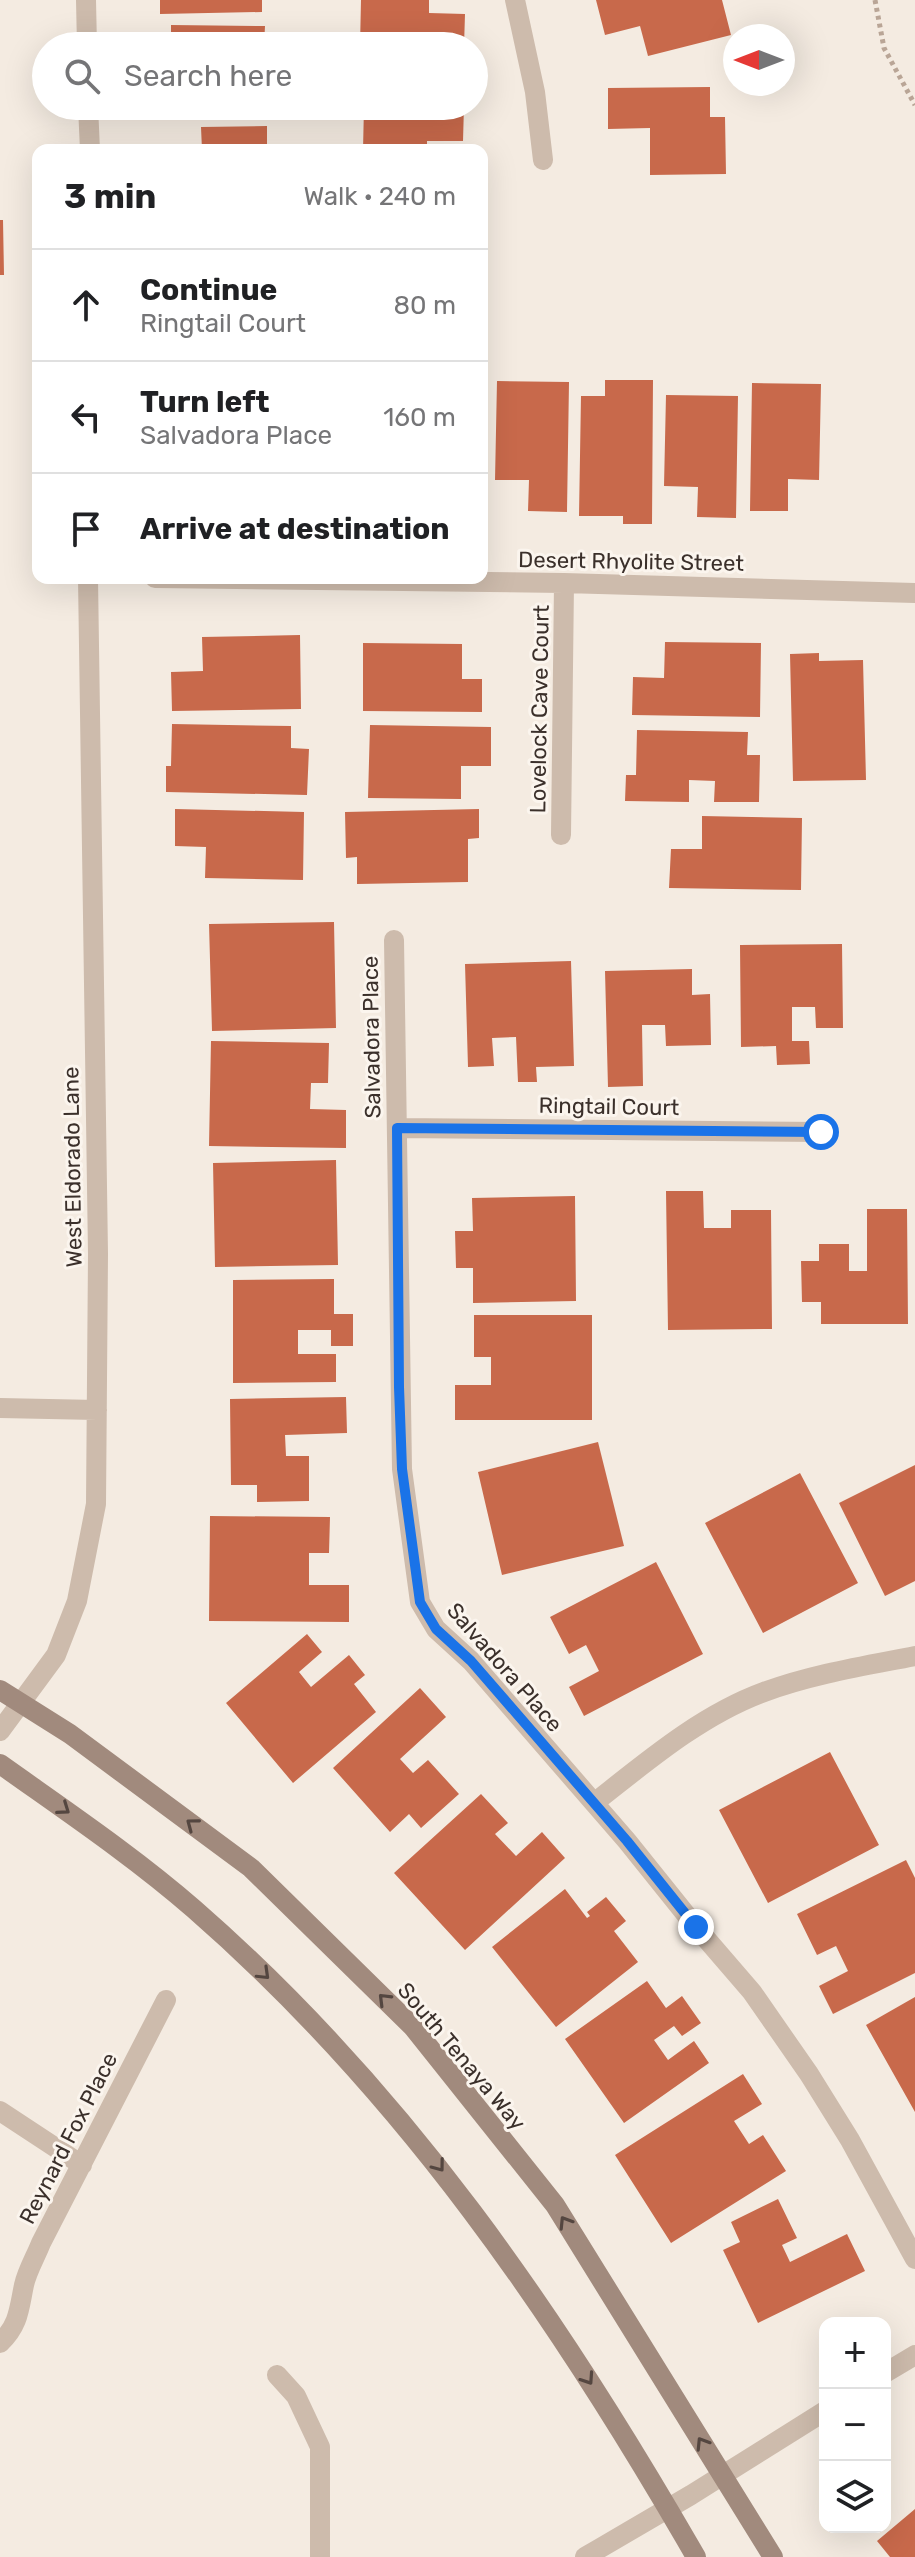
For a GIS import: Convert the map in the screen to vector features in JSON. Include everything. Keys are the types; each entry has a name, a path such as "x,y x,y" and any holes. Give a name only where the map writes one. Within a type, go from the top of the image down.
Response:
{"street":[{"path":"86,0 87,32"},
{"path":"515,0 535,92 543,160"},
{"path":"89,120 90,144"},
{"name":"Desert Rhyolite Street","path":"488,582 915,593"},
{"name":"Lovelock Cave Court","path":"561,835 564,583"},
{"name":"West Eldorado Lane","path":"0,1731 56,1655 77,1601 96,1504 98,1254 88,584"},
{"name":"Salvadora Place","path":"394,940 402,1469 420,1602 436,1629 471,1661 752,1992 826,2100 915,2259"},
{"name":"Ringtail Court","path":"397,1128 821,1132"},
{"path":"0,1408 97,1410"},
{"path":"594,1803 660,1751 716,1715 763,1692 815,1676 915,1656"},
{"name":"South Tenaya Way","path":"0,1690 70,1734 251,1868 413,2027 555,2205 773,2557"},
{"path":"0,1764 113,1844 192,1907 297,2005 357,2070 426,2149 497,2243 623,2431 696,2557"},
{"name":"Reynard Fox Place","path":"0,2343 12,2332 20,2312 24,2282 166,2000"},
{"path":"0,2111 82,2165"},
{"path":"891,2369 915,2355"},
{"path":"277,2375 296,2396 320,2447 320,2557"},
{"path":"585,2557 819,2415"}],"path":[{"path":"875,0 884,48 915,105"}],"building":[{"path":"160,0 262,0 262,12 160,14"},
{"path":"361,0 429,0 429,13 465,14 464,32 360,32"},
{"path":"596,0 722,0 728,24 723,24 723,37 648,56 640,26 605,35"},
{"path":"171,25 265,26 265,32 171,32"},
{"path":"710,87 710,117 725,117 726,174 650,175 650,128 608,129 608,88"},
{"path":"364,120 464,120 463,141 363,144"},
{"path":"267,126 267,144 202,144 201,127"},
{"path":"0,220 3,220 4,275 0,275"},
{"path":"605,380 653,380 652,524 623,524 623,516 579,516 581,396 605,396"},
{"path":"497,381 569,382 567,512 528,511 529,480 495,480"},
{"path":"752,383 821,384 819,480 788,479 788,511 750,511"},
{"path":"666,395 738,396 736,518 697,517 698,487 664,486"},
{"path":"300,635 301,709 172,711 171,672 203,671 202,637"},
{"path":"665,642 761,643 760,717 632,715 633,677 664,678"},
{"path":"363,643 462,644 462,679 482,679 482,712 363,711"},
{"path":"819,653 819,661 863,660 866,780 793,781 790,654"},
{"path":"172,724 291,726 291,748 309,749 307,795 166,792 166,766 171,766"},
{"path":"370,725 491,727 491,766 461,766 461,799 368,798"},
{"path":"637,730 748,732 747,755 760,755 759,802 714,802 715,781 689,780 689,802 625,801 626,775 636,775"},
{"path":"175,809 304,812 303,880 205,878 206,847 175,846"},
{"path":"479,809 479,838 468,839 468,882 357,884 357,857 346,858 345,812"},
{"path":"702,816 802,818 801,890 669,888 671,849 702,849"},
{"path":"334,922 336,1028 212,1031 209,924"},
{"path":"842,944 843,1028 816,1028 815,1007 792,1007 792,1041 809,1041 810,1064 777,1065 776,1046 741,1047 740,945"},
{"path":"571,961 574,1066 536,1067 537,1082 518,1082 516,1037 492,1038 494,1066 468,1067 465,964"},
{"path":"692,969 692,995 710,994 711,1045 666,1046 665,1025 642,1025 643,1086 608,1087 605,971"},
{"path":"211,1041 329,1043 328,1083 311,1083 310,1109 346,1110 346,1148 209,1146"},
{"path":"336,1160 338,1265 215,1267 213,1163"},
{"path":"666,1191 703,1191 704,1228 731,1228 731,1210 771,1210 772,1329 668,1330"},
{"path":"575,1196 576,1301 473,1303 473,1268 456,1268 455,1231 473,1231 472,1198"},
{"path":"867,1209 907,1209 908,1324 821,1324 821,1302 802,1302 801,1261 819,1261 819,1244 849,1244 849,1271 867,1271"},
{"path":"334,1279 334,1314 353,1314 353,1346 331,1346 331,1330 298,1330 298,1354 336,1354 336,1382 233,1383 233,1280"},
{"path":"474,1315 592,1315 592,1420 455,1420 455,1385 491,1385 491,1357 474,1357"},
{"path":"346,1397 347,1433 285,1435 286,1456 309,1456 309,1501 257,1502 257,1485 231,1485 230,1399"},
{"path":"598,1442 624,1546 502,1575 478,1472"},
{"path":"915,1465 915,1581 885,1596 839,1503"},
{"path":"800,1473 858,1583 763,1633 705,1523"},
{"path":"210,1516 330,1517 329,1553 309,1553 309,1585 349,1585 349,1622 209,1621"},
{"path":"656,1562 703,1654 584,1716 569,1687 599,1671 586,1645 569,1654 550,1617"},
{"path":"307,1634 322,1652 299,1672 311,1687 349,1655 365,1675 354,1684 376,1712 293,1783 226,1703"},
{"path":"420,1688 446,1717 400,1759 413,1773 428,1760 459,1794 421,1828 409,1814 390,1832 333,1768"},
{"path":"830,1752 879,1845 768,1903 719,1810"},
{"path":"481,1794 508,1823 495,1834 516,1856 542,1832 565,1858 465,1950 394,1873"},
{"path":"906,1860 915,1878 915,1973 833,2014 819,1986 848,1971 836,1946 817,1955 797,1914"},
{"path":"565,1889 587,1918 590,1916 587,1912 606,1897 626,1921 614,1931 638,1962 556,2027 492,1947"},
{"path":"647,1981 666,2008 682,1996 701,2023 682,2036 674,2026 654,2040 668,2060 694,2041 709,2063 624,2123 565,2039"},
{"path":"915,1997 915,2112 866,2025"},
{"path":"743,2074 762,2104 734,2121 749,2144 763,2135 786,2171 671,2243 615,2155"},
{"path":"778,2199 797,2238 782,2245 790,2262 847,2234 865,2271 758,2323 723,2250 740,2242 731,2222"},
{"path":"915,2509 915,2557 890,2557 877,2541 891,2533 891,2529"}],"route":[{"path":"696,1927 627,1841 471,1661 436,1629 420,1602 402,1469 397,1128 821,1132"}]}
